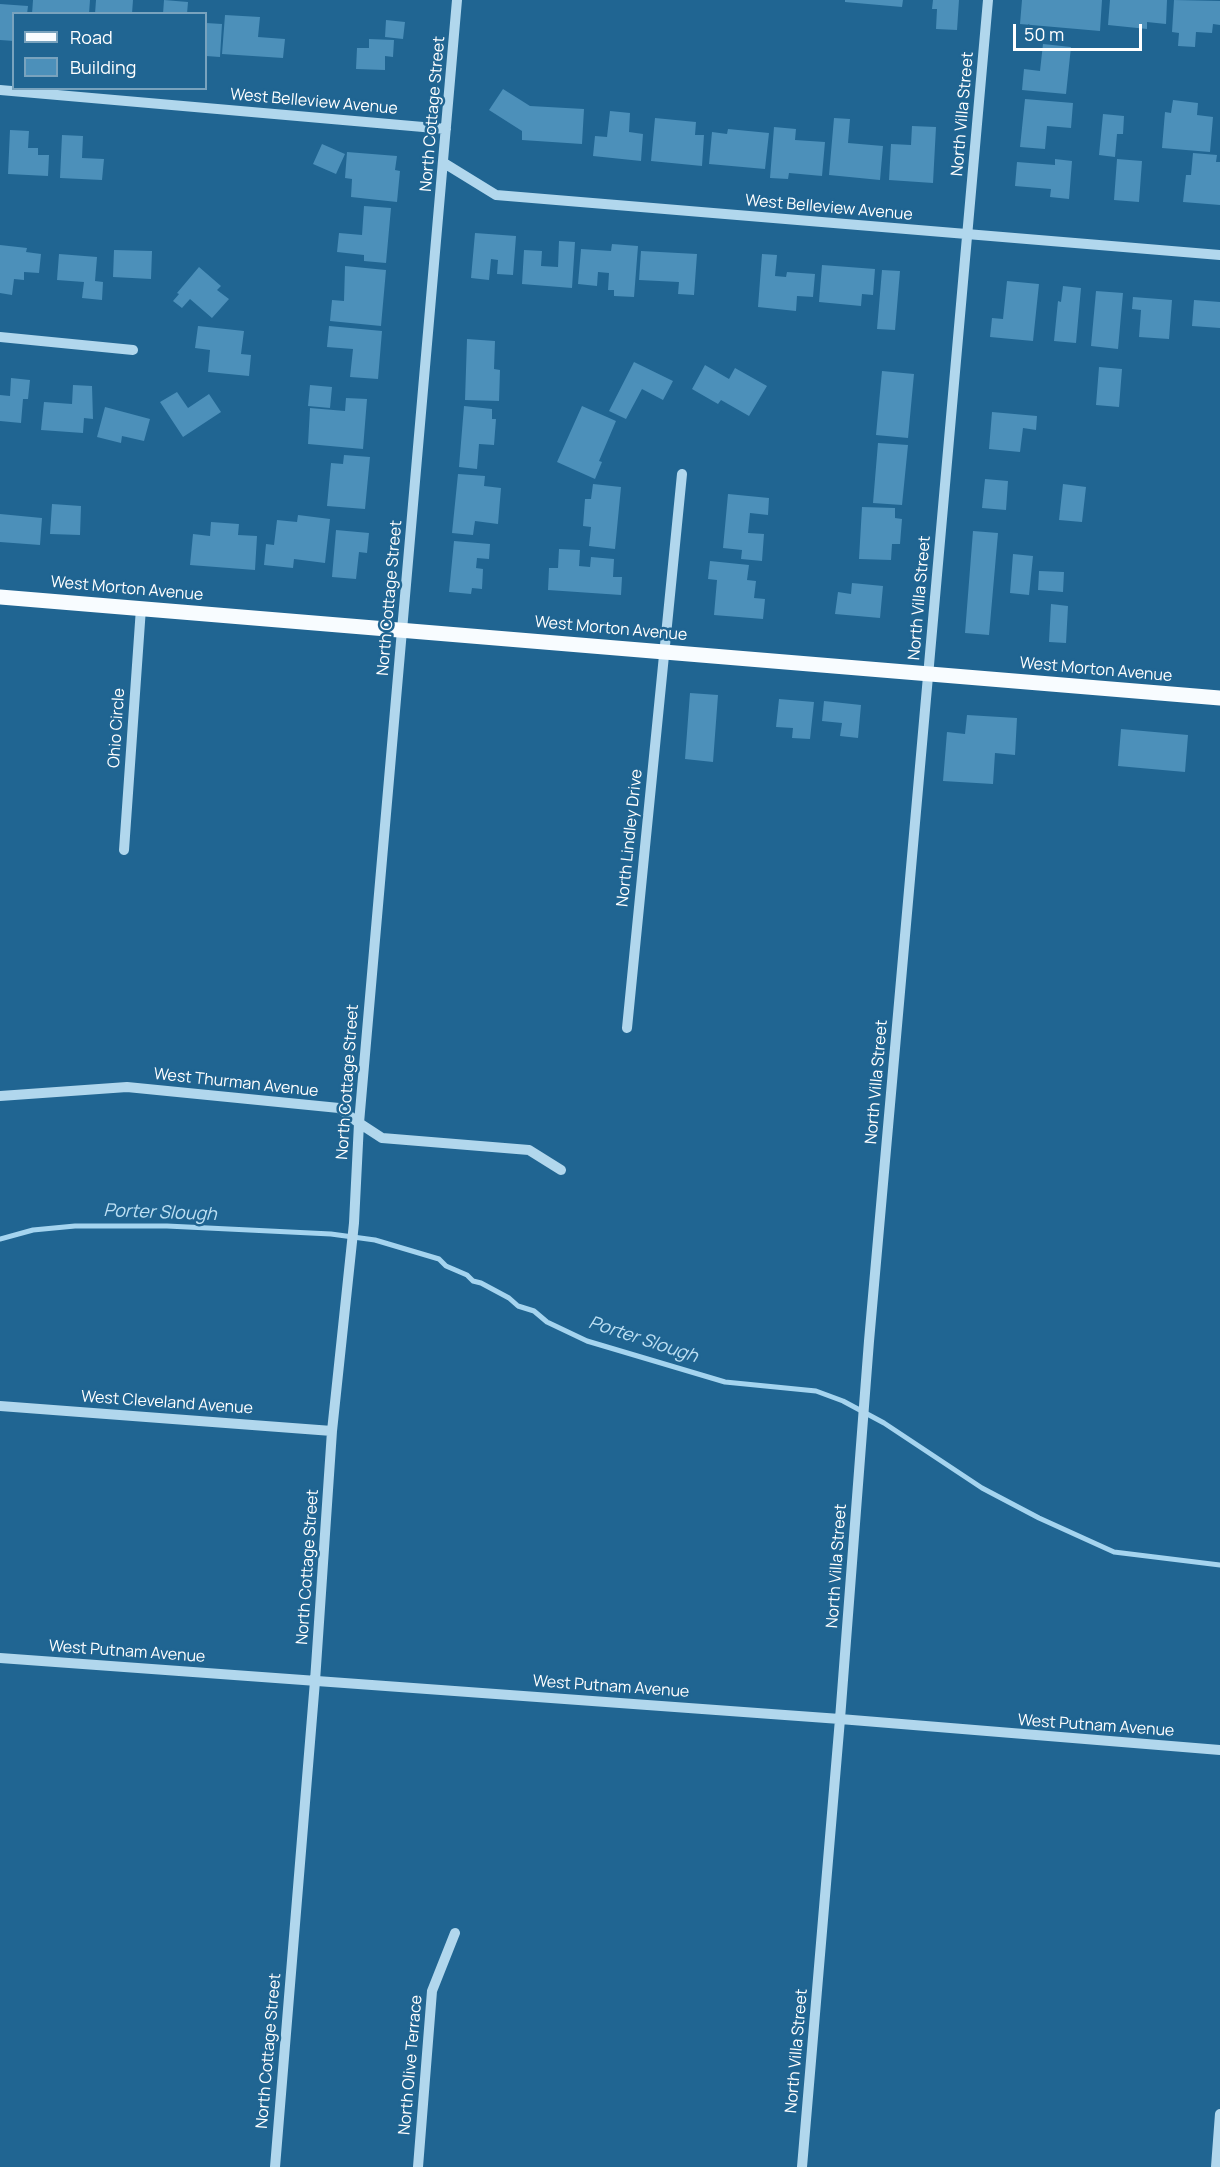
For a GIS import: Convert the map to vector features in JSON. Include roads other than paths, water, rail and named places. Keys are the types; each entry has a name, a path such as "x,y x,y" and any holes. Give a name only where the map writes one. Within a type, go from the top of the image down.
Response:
{"main road":[{"name":"West Morton Avenue","path":"0,597 1220,698"}],"street":[{"name":"North Cottage Street","path":"275,2167 333,1431 354,1223 359,1124 457,0"},
{"name":"North Villa Street","path":"802,2167 865,1390 988,0"},
{"name":"West Belleview Avenue","path":"0,90 446,129"},
{"name":"West Belleview Avenue","path":"444,163 496,195 1220,255"},
{"path":"0,337 133,350"},
{"name":"North Lindley Drive","path":"627,1028 682,474"},
{"name":"Ohio Circle","path":"124,850 141,608"},
{"name":"West Thurman Avenue","path":"0,1096 127,1087 339,1108 382,1138 529,1150 561,1170"},
{"name":"West Cleveland Avenue","path":"0,1406 333,1431"},
{"name":"West Putnam Avenue","path":"0,1658 840,1719 1220,1750"},
{"name":"North Olive Terrace","path":"418,2167 432,1991 455,1933"},
{"path":"1216,2167 1220,2114"}],"waterway":[{"name":"Porter Slough","path":"0,1239 33,1230 75,1226 167,1226 331,1234 375,1240 439,1259 446,1266 509,1298 518,1306 534,1311 547,1322 587,1341 725,1382 816,1391 843,1401 884,1423 982,1488 1039,1518 1114,1552 1220,1565"}]}
